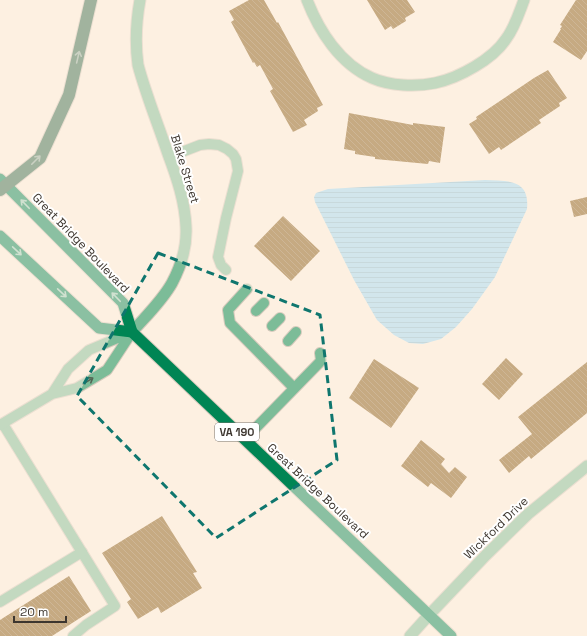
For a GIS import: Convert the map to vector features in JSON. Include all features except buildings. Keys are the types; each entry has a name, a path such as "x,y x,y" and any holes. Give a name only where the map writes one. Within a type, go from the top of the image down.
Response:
{"highway":[{"path":"2,185 40,158 69,95 91,0"}],"main road":[{"name":"Great Bridge Boulevard","path":"2,185 122,304 132,332 451,636"},
{"path":"0,236 99,328 132,332"}],"street":[{"name":"Blake Street","path":"132,332 161,300 168,289 179,268 183,255 186,229 185,213 178,180 138,65 136,52 136,24 140,0"},
{"path":"307,0 328,41 348,63 372,78 389,83 407,84 437,83 466,71 494,53 506,39 515,23 524,0"},
{"name":"Wickford Drive","path":"410,636 486,555 528,514 587,466"}],"lane":[{"path":"169,157 200,145 209,144 219,145 227,149 236,159 238,172 218,257 221,265 226,270"},
{"path":"247,289 228,310 230,323 240,328 271,358 294,388"},
{"path":"256,311 264,303"},
{"path":"272,326 280,318"},
{"path":"52,394 68,369 89,350 132,332"},
{"path":"73,636 86,625 115,606 2,425 52,394 77,388 107,370 132,332"},
{"path":"288,341 296,332"},
{"path":"245,439 319,363 321,360 320,353"},
{"path":"0,602 82,552"}],"highlighted area":[{"path":"158,253 320,315 337,460 216,538 77,396"}],"water":[{"path":"485,180 509,182 521,187 525,192 527,199 527,209 495,277 472,309 456,327 441,339 423,344 409,343 394,335 377,320 354,280 315,202 314,197 316,193 328,189"}]}
